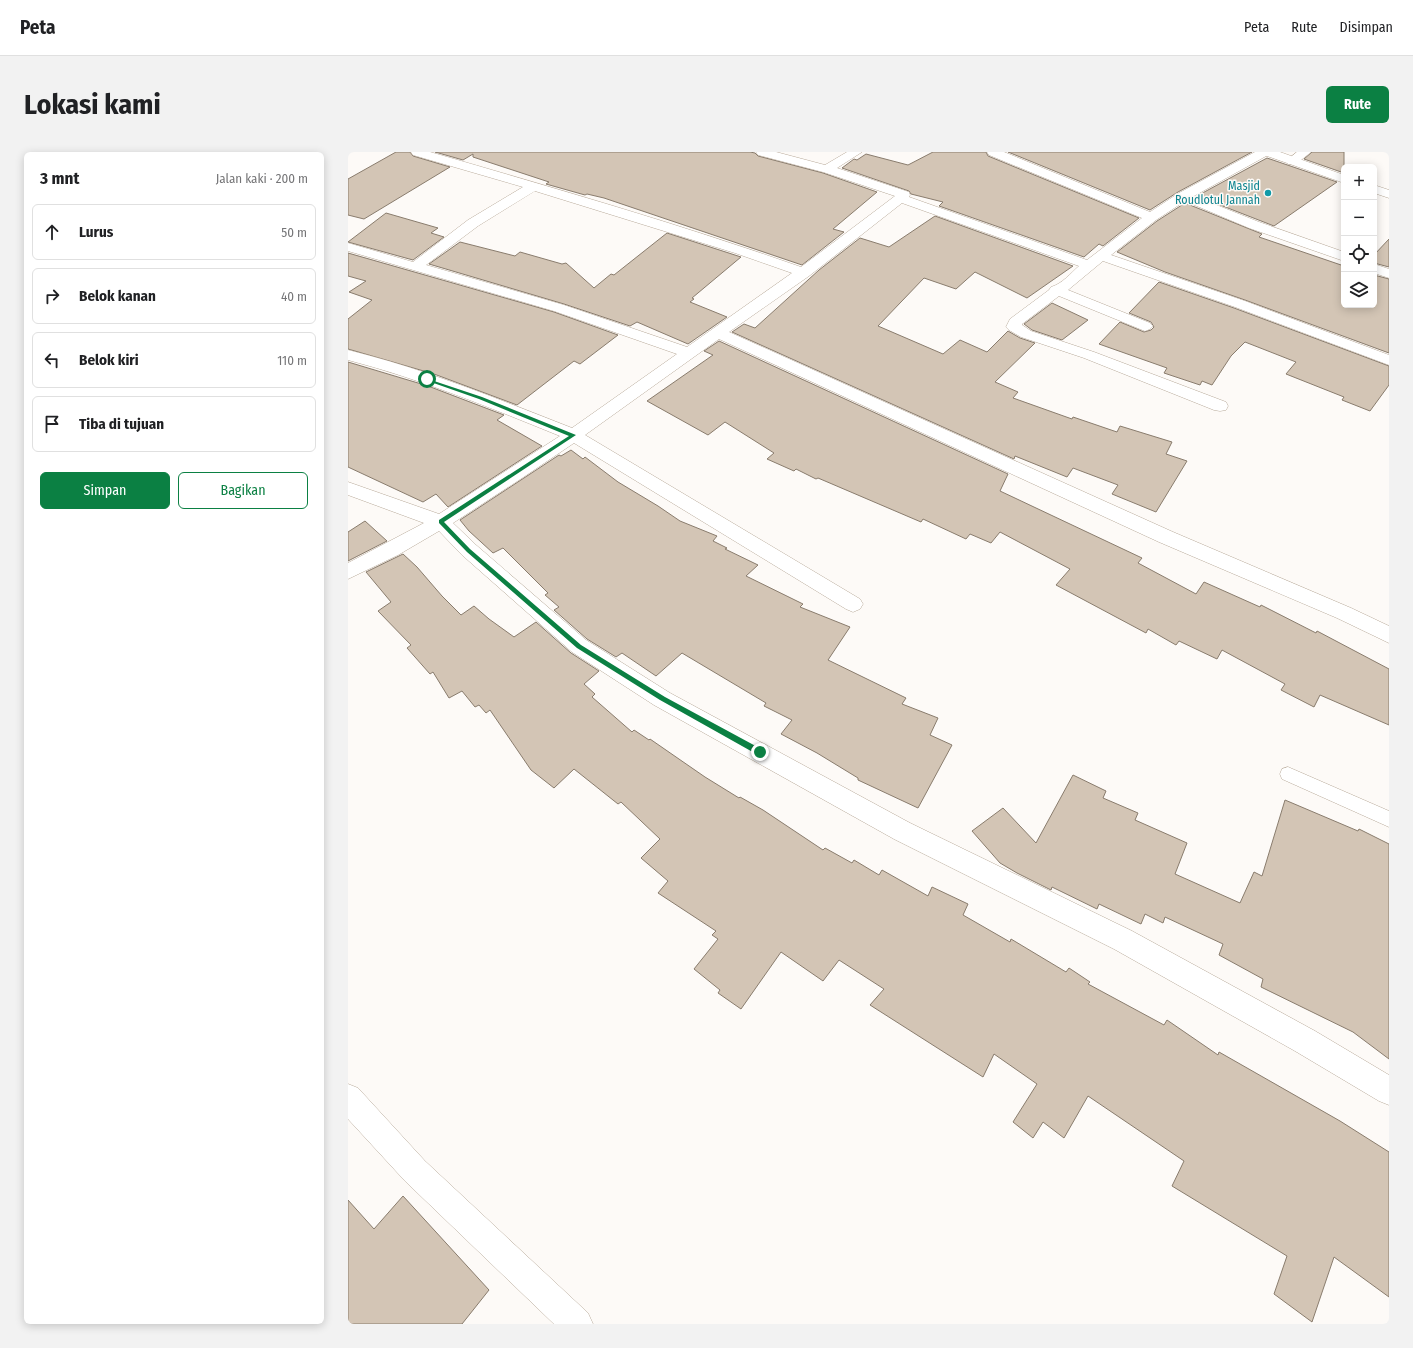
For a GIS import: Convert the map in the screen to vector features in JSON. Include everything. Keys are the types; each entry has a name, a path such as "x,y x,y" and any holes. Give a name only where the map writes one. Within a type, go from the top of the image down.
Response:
{"street":[{"path":"417,152 534,186 740,250 804,273"},
{"path":"348,572 385,554 440,522 573,435 804,273 904,195 827,169 762,152"},
{"path":"827,169 856,152"},
{"path":"994,152 1152,217"},
{"path":"1220,406 1096,358 1026,334 1014,327 1015,322 1056,290 1071,281 1095,260 1152,217 1184,196 1264,152"},
{"path":"1268,152 1341,178"},
{"path":"1292,160 1305,152"},
{"path":"415,266 473,223 534,186"},
{"path":"1377,190 1389,194"},
{"path":"1184,196 1254,225 1341,256"},
{"path":"900,198 1233,302 1389,360"},
{"path":"348,247 415,266 440,275 559,308 689,353"},
{"path":"1377,269 1389,274"},
{"path":"1056,290 1145,326"},
{"path":"720,333 1159,534 1344,613 1389,635"},
{"path":"348,355 375,362 481,398 573,435 853,604"},
{"path":"348,488 440,522 468,550 579,646 662,699 902,831 1123,940 1389,1091"},
{"path":"348,1098 415,1171 577,1324"}],"lane":[{"path":"1288,774 1389,819"}],"building":[{"path":"396,152 410,152 413,156 450,167 364,219 348,215 348,179"},
{"path":"435,152 750,152 755,153 758,156 823,173 877,192 833,229 844,232 802,265 604,198 587,194 585,195 546,184 549,182 473,157 473,154 463,160"},
{"path":"933,152 986,152 988,156 1139,218 1103,246 1099,244 1084,257 939,206 943,202 911,194 909,191 842,168 854,159 857,160 866,154 908,165"},
{"path":"1008,152 1252,152 1178,192 1150,210"},
{"path":"1312,152 1344,152 1344,164 1341,164 1341,172 1304,159"},
{"name":"Masjid Roudlotul Jannah","path":"1267,158 1337,182 1274,226 1197,196"},
{"path":"1185,203 1262,234 1259,237 1341,265 1341,308 1377,308 1377,276 1389,279 1389,353 1165,272 1117,252 1157,221"},
{"path":"386,213 438,228 431,233 444,237 413,260 348,242"},
{"path":"935,216 1073,266 1027,298 975,272 956,289 924,278 878,326 943,354 960,340 987,352 1008,331 1020,338 1035,343 995,382 1018,392 1013,398 1072,419 1073,417 1117,432 1120,426 1172,442 1166,454 1187,461 1156,512 1112,494 1118,485 1073,468 1067,477 1015,456 1014,459 732,332 744,324 755,328 819,270 860,238 889,247"},
{"path":"667,233 741,257 692,298 694,299 690,302 727,317 688,344 637,322 630,326 564,304 429,264 460,242 515,256 520,252 562,264 566,263 594,288 611,274 614,275"},
{"path":"1389,239 1389,267 1377,264 1377,252"},
{"path":"348,253 554,312 618,335 580,364 574,361 517,405 434,374 348,349 348,319 372,300 349,292 366,281 348,276"},
{"path":"1159,282 1234,308 1389,366 1389,385 1370,411 1342,400 1344,397 1286,374 1296,362 1245,342 1231,356 1212,385 1202,381 1200,385 1164,373 1167,368 1099,344 1120,322 1144,332 1151,330 1154,327 1151,322 1129,313"},
{"path":"1052,303 1088,320 1062,340 1032,330 1024,324"},
{"path":"719,341 1008,474 1000,491 1142,558 1138,563 1196,594 1204,582 1260,607 1261,605 1316,633 1317,631 1389,669 1389,725 1320,695 1314,707 1281,690 1285,684 1222,650 1217,659 1179,641 1176,645 1148,629 1146,633 1056,585 1070,569 1000,532 991,543 970,534 966,539 923,519 921,522 818,478 816,479 796,469 794,471 767,459 774,453 725,422 708,435 647,401 713,355 704,351"},
{"path":"348,362 428,386 504,415 497,420 542,446 448,507 436,494 423,502 348,467"},
{"path":"571,450 583,459 585,457 618,482 680,521 717,536 713,541 727,548 725,549 758,565 746,576 803,604 800,607 850,627 828,660 906,698 902,704 938,718 930,735 952,745 918,808 858,780 858,778 817,753 781,734 792,720 764,706 766,703 682,653 656,676 622,653 616,657 587,639 554,610 559,607 545,595 548,593 503,548 493,553 469,531 460,520 559,455 561,456"},
{"path":"365,521 387,541 348,561 348,532"},
{"path":"403,554 461,615 474,606 514,637 536,622 571,653 599,671 584,684 595,694 592,697 632,732 634,730 649,740 650,739 705,777 739,798 740,797 763,810 823,850 825,848 852,863 854,860 879,875 882,870 928,896 932,887 968,904 963,915 1010,942 1011,939 1066,972 1069,968 1090,982 1088,984 1164,1025 1167,1020 1218,1055 1219,1052 1340,1121 1389,1152 1389,1297 1334,1257 1312,1322 1274,1294 1287,1256 1172,1186 1184,1161 1088,1096 1064,1138 1043,1122 1033,1138 1013,1122 1037,1084 994,1054 983,1077 870,1005 884,989 839,960 823,981 781,952 741,1009 718,993 720,990 694,969 718,939 712,935 716,931 658,893 668,881 641,858 660,839 621,802 618,804 574,769 554,788 531,770 490,710 486,713 479,705 475,707 462,691 449,698 433,672 430,674 407,648 411,645 378,611 391,602 366,572"},
{"path":"1073,775 1106,791 1103,798 1138,813 1135,820 1187,843 1175,874 1240,903 1254,872 1262,876 1285,800 1358,831 1359,829 1389,844 1389,1059 1353,1032 1261,987 1263,979 1219,955 1223,944 1165,917 1163,923 1145,914 1141,924 1099,904 1097,909 1052,887 1051,890 1000,863 972,831 1003,808 1036,843"},
{"path":"403,1196 489,1290 462,1324 348,1324 348,1200 374,1229"}],"place":[{"name":"Masjid Roudlotul Jannah","path":"1268,193"}],"route":[{"path":"427,379 481,398 573,435 440,522 468,550 579,646 662,699 760,752"}]}
